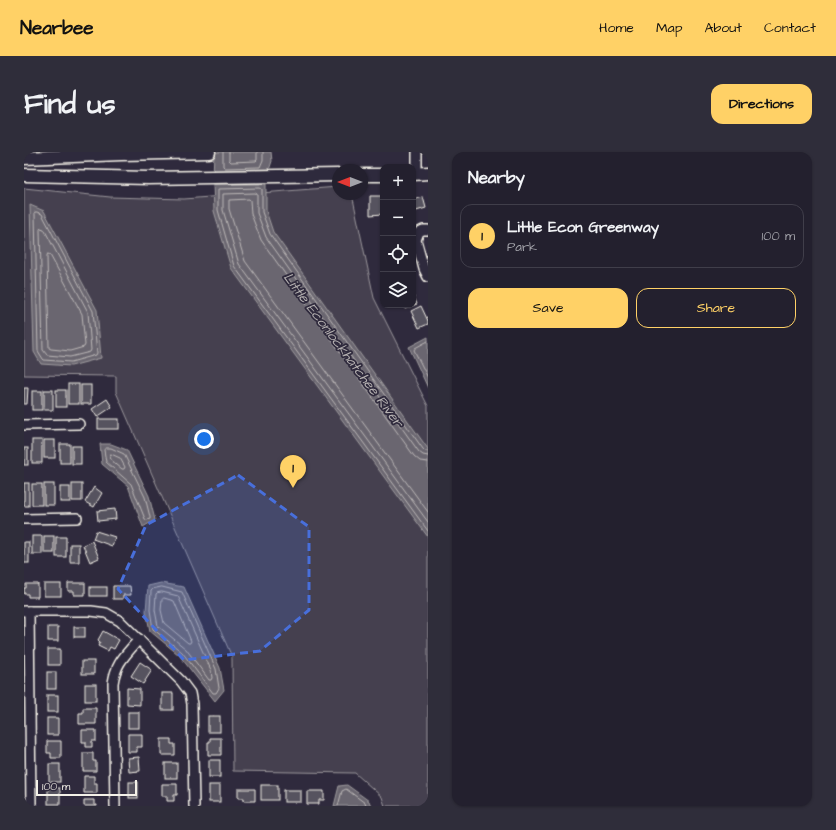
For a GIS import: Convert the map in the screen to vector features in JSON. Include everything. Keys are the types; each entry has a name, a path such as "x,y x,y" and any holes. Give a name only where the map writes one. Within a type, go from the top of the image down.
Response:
{"main road":[{"path":"24,158 209,152"},
{"path":"24,175 121,177 332,175"},
{"path":"368,175 380,175"}],"street":[{"path":"418,152 420,174"},
{"path":"427,271 416,240 419,232 428,230"},
{"path":"24,425 79,424"},
{"path":"24,519 77,518"},
{"path":"31,806 28,779 27,611 91,611 106,613 120,621 181,680 190,693 192,704 194,806"},
{"path":"115,806 113,683 120,661 139,640"}],"highlighted area":[{"path":"238,475 309,527 309,610 260,651 184,660 118,589 146,525"}],"shaded area":[{"path":"332,187 332,200 353,200 374,298 428,406 428,806 385,806 382,797 355,773 233,771 232,657 116,392 116,376 24,375 24,188 110,197 184,199"}],"water":[{"path":"214,152 271,152 272,161 267,176 213,177"},
{"name":"Little Econlockhatchee River","path":"213,184 266,184 266,211 273,232 428,449 428,537 231,268 214,211"},
{"path":"30,205 44,211 97,310 101,358 71,366 41,364 34,352"},
{"path":"428,337 428,388 409,347"},
{"path":"100,444 111,444 127,450 149,496 155,520 143,527 128,486 102,464"},
{"path":"161,583 184,587 220,668 224,690 215,701 179,655 150,631 146,611 148,586"},
{"path":"347,785 369,801 371,806 334,806 339,786"}],"building":[{"path":"370,196 380,196 380,214 370,215"},
{"path":"423,197 426,208 416,211 416,199"},
{"path":"421,306 428,324 419,328 411,311"},
{"path":"68,384 79,384 79,404 68,404"},
{"path":"81,385 91,385 91,404 81,404"},
{"path":"24,388 28,388 27,404 24,404"},
{"path":"44,390 53,390 53,410 44,410"},
{"path":"56,390 66,390 66,407 56,407"},
{"path":"32,391 42,391 42,410 32,410"},
{"path":"107,399 112,407 97,417 92,409"},
{"path":"98,419 119,419 119,429 98,429"},
{"path":"32,440 42,440 42,463 32,463"},
{"path":"44,440 55,440 55,458 44,458"},
{"path":"60,444 70,444 70,463 60,463"},
{"path":"72,446 81,446 81,464 72,464"},
{"path":"24,448 28,448 28,465 24,465"},
{"path":"24,483 29,483 29,506 24,506"},
{"path":"32,484 42,484 42,505 32,505"},
{"path":"44,484 54,484 54,505 44,505"},
{"path":"72,484 82,484 82,501 72,501"},
{"path":"60,487 70,487 70,502 60,502"},
{"path":"94,487 102,493 94,507 85,502"},
{"path":"115,509 116,519 98,521 97,511"},
{"path":"96,531 115,537 112,546 93,539"},
{"path":"32,536 42,536 42,554 32,554"},
{"path":"44,536 54,536 54,553 44,553"},
{"path":"56,537 66,537 66,557 56,557"},
{"path":"92,541 99,558 90,562 83,545"},
{"path":"24,542 29,542 29,563 24,563"},
{"path":"70,544 79,544 79,562 70,562"},
{"path":"68,583 85,583 85,595 74,595 74,591 68,591"},
{"path":"26,584 38,584 38,597 28,597 28,594 24,594"},
{"path":"44,584 61,584 61,596 44,596"},
{"path":"113,586 130,586 131,595 123,595 123,599 113,599"},
{"path":"90,587 107,587 107,596 90,596"},
{"path":"48,627 58,627 58,641 48,641"},
{"path":"74,627 85,627 85,637 74,637"},
{"path":"103,631 119,640 114,649 110,647 108,651 98,646 100,642 98,640"},
{"path":"48,649 60,649 60,665 48,665"},
{"path":"82,661 94,661 94,674 82,674"},
{"path":"140,662 152,670 143,684 131,676"},
{"path":"47,672 56,672 56,689 47,689"},
{"path":"85,684 96,684 96,701 85,701"},
{"path":"127,688 140,689 140,705 127,704"},
{"path":"162,693 173,693 173,710 162,710"},
{"path":"47,695 58,695 58,712 47,712"},
{"path":"83,708 96,708 96,724 79,724 79,713 83,713"},
{"path":"128,712 139,712 139,728 128,728"},
{"path":"208,716 220,716 220,732 208,732"},
{"path":"47,718 58,718 58,735 47,735"},
{"path":"82,730 96,730 96,741 92,741 92,747 86,747 86,742 82,742"},
{"path":"128,734 142,734 142,747 137,747 137,752 128,752"},
{"path":"210,738 221,738 221,755 208,755 208,742 210,742"},
{"path":"161,739 171,739 171,744 175,744 175,755 161,755"},
{"path":"47,741 61,741 61,758 51,758 51,753 47,753"},
{"path":"83,753 93,753 93,761 96,761 96,771 83,771"},
{"path":"139,757 140,771 129,772 128,758"},
{"path":"209,760 220,760 220,777 209,777"},
{"path":"165,763 177,763 177,778 165,778"},
{"path":"49,764 60,764 60,782 49,782"},
{"path":"84,776 94,776 94,783 97,783 97,793 84,793"},
{"path":"129,782 138,782 138,798 129,798"},
{"path":"162,784 177,784 177,795 174,795 174,801 167,801 167,796 162,796"},
{"path":"209,785 220,785 220,802 209,802"},
{"path":"261,785 278,785 278,800 261,800"},
{"path":"48,788 60,788 60,804 48,804"},
{"path":"238,789 255,789 255,801 244,801 244,798 238,798"},
{"path":"284,790 301,790 301,802 284,802"},
{"path":"307,791 324,791 324,800 319,800 319,804 307,804"},
{"path":"84,800 94,800 94,805 97,806 84,806"}],"place":[{"name":"Little Econ Greenway","path":"293,488"}]}
